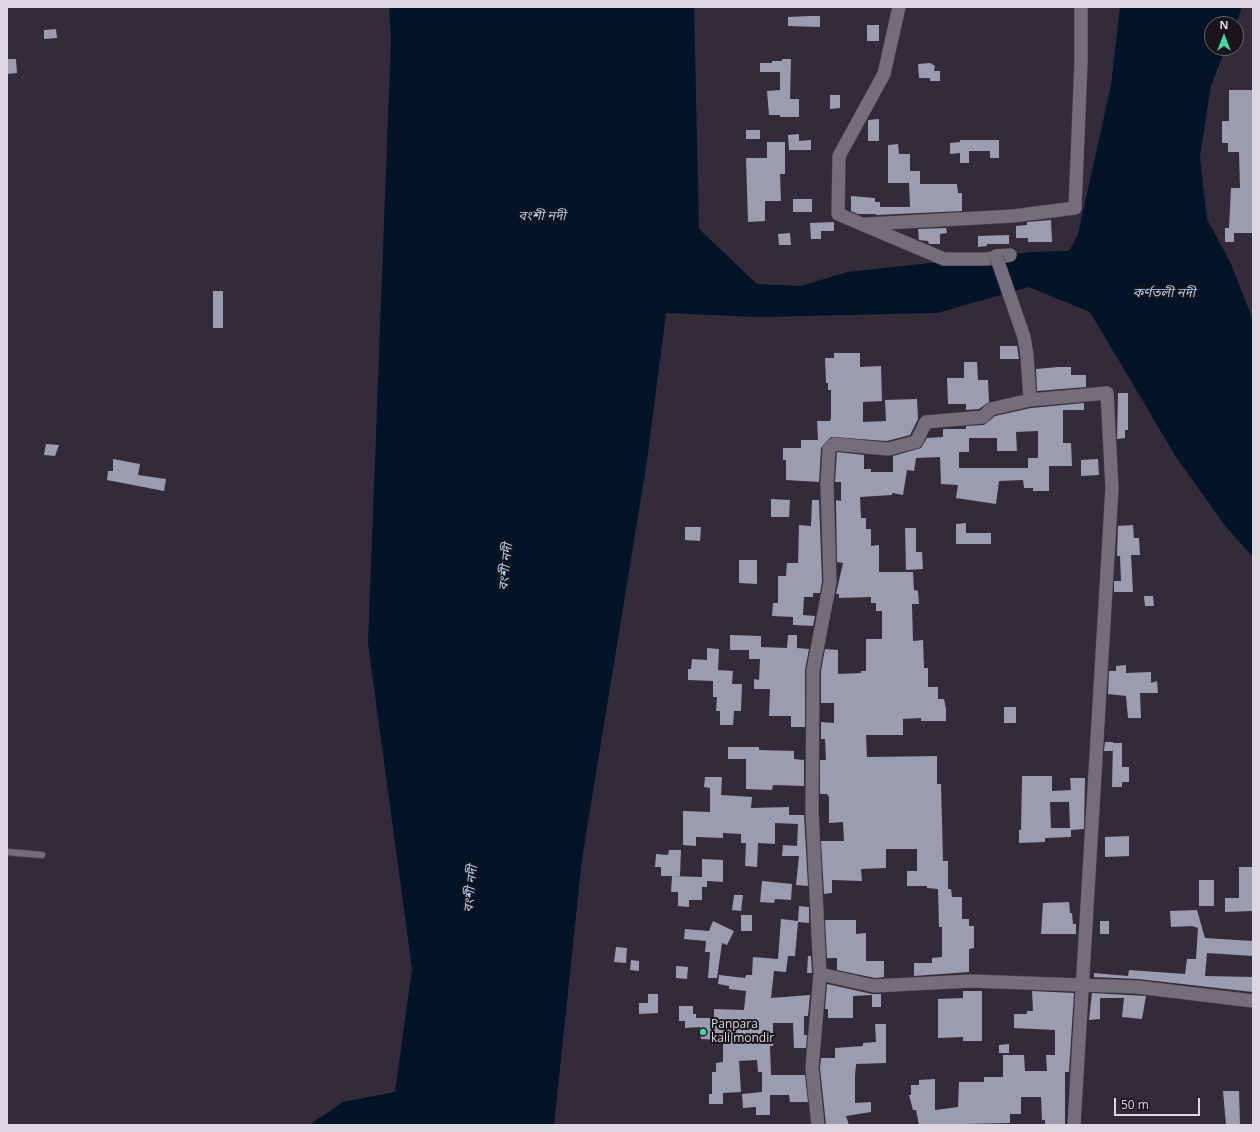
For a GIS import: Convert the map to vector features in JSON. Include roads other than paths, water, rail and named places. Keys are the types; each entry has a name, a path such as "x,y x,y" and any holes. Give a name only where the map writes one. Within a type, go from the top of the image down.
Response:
{"street":[{"path":"899,7 884,74 839,156 838,214 865,224 944,259 987,259 1010,255 996,256 1024,337 1027,355 1030,400"},
{"path":"865,224 1013,216 1075,208 1081,62 1080,7"},
{"path":"818,1125 812,1068 820,974 812,811 813,670 830,582 827,484 829,449 834,444 888,449 916,442 926,422 983,417 992,409 1030,400 1107,393 1112,488 1081,985 1074,1125"},
{"path":"820,974 874,986 971,981 1137,986 1253,1001"}],"lane":[{"path":"7,852 42,855"}],"water":[{"name":"বংশী নদী","path":"389,7 694,7 699,229 757,284 801,286 847,272 1033,252 1069,251 1078,234 1111,85 1120,7 1242,7 1239,16 1204,16 1204,56 1223,56 1211,85 1200,157 1207,219 1231,264 1253,320 1253,557 1226,527 1176,457 1090,312 1029,287 937,313 758,317 666,313 647,461 582,859 554,1125 309,1125 343,1102 395,1092 412,969 368,643 391,40"}],"place":[{"name":"Panpara kali mondir","path":"703,1032"}],"water label":[{"name":"কর্ণতলী নদী","path":"1164,293"}]}
